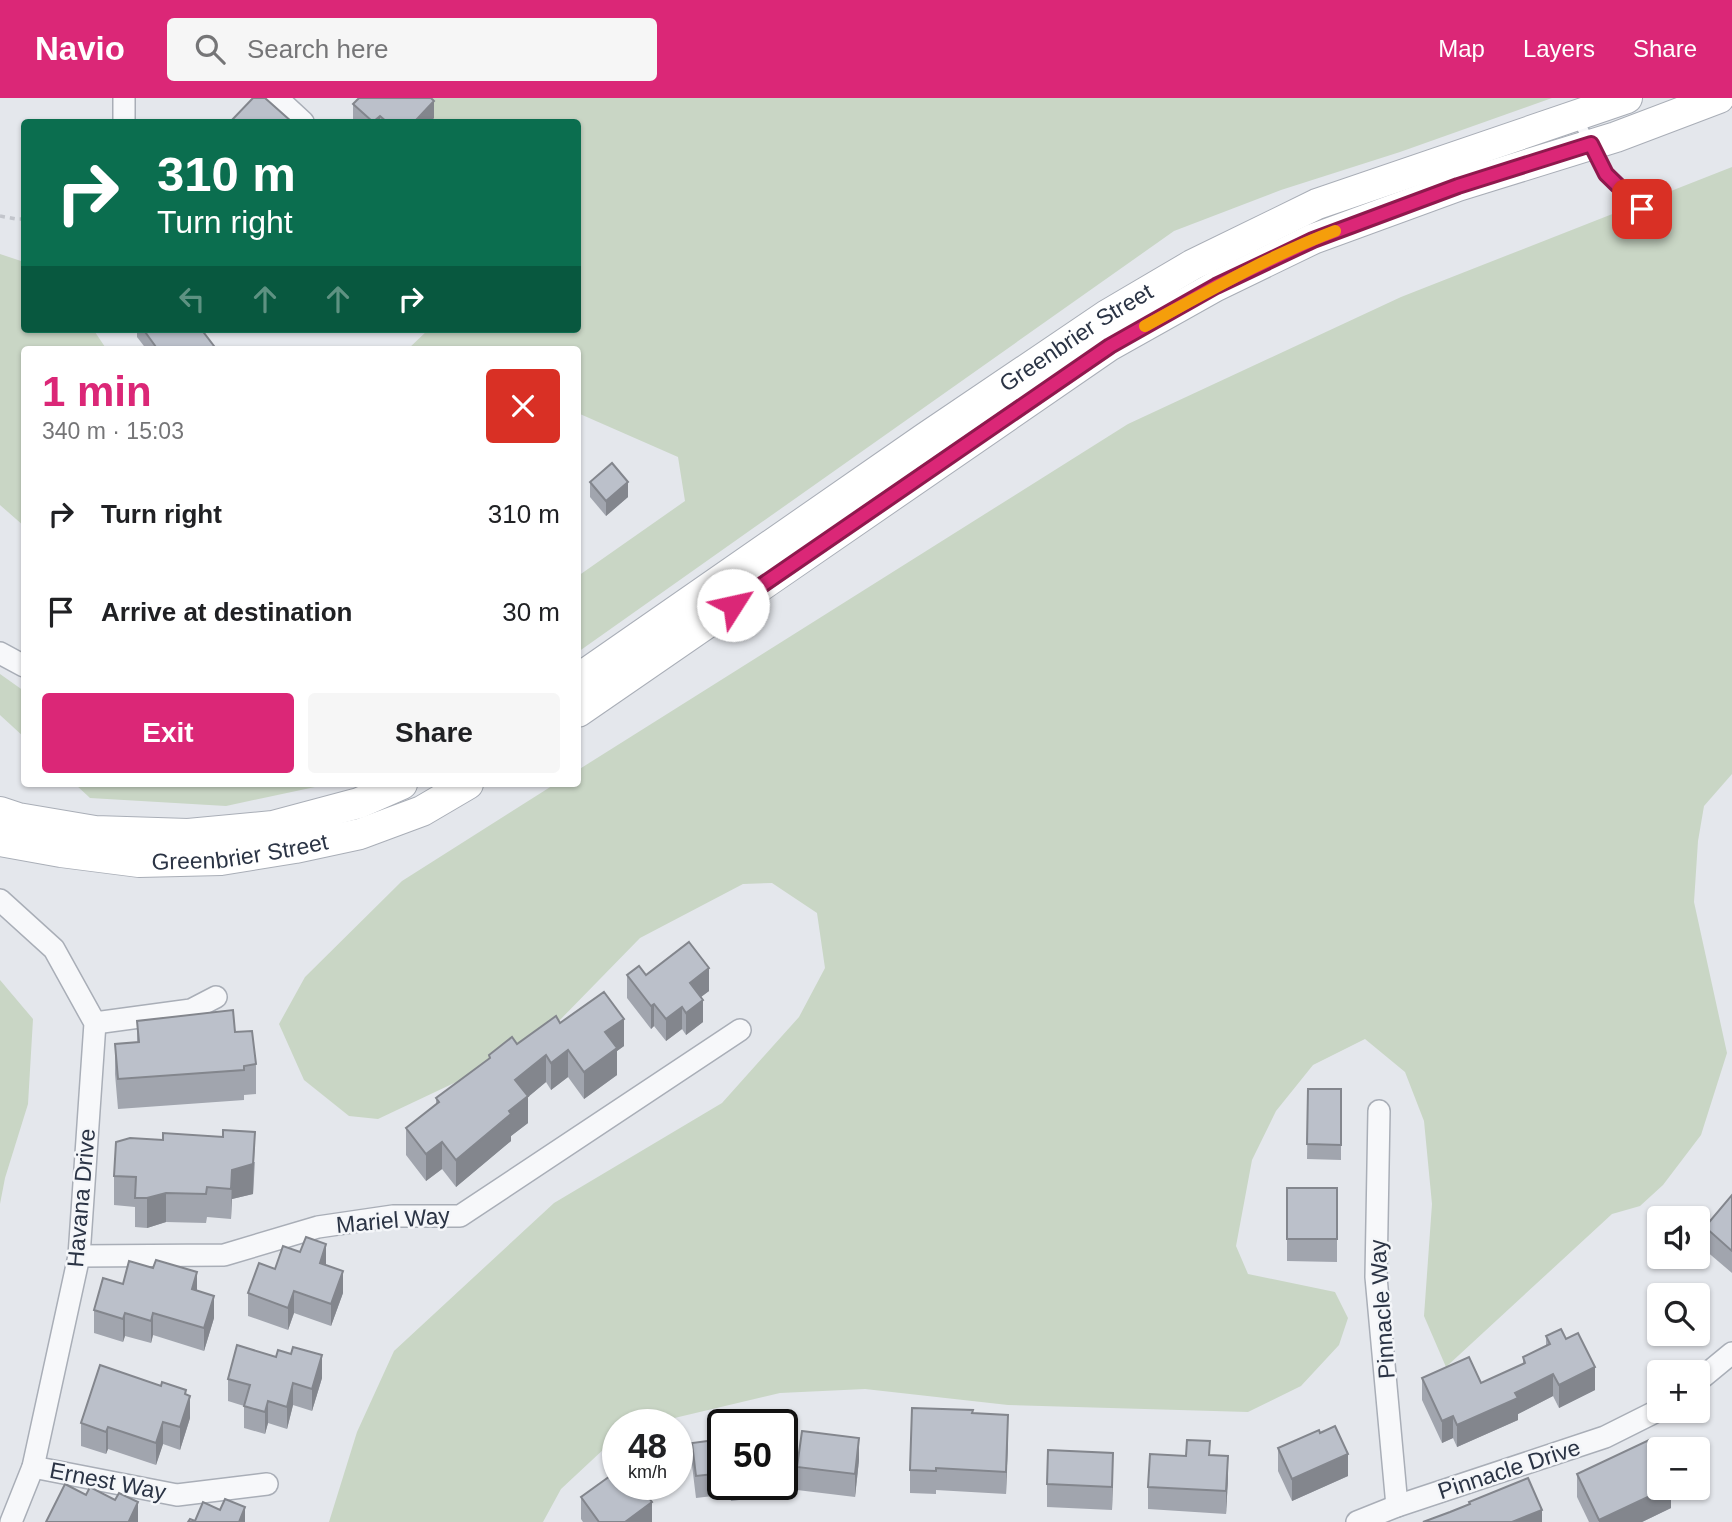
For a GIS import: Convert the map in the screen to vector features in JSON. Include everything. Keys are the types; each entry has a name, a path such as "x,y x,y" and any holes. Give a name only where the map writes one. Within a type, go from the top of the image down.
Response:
{"main road":[{"name":"Greenbrier Street","path":"581,710 1093,341 1107,315 1192,265 1317,204 1627,98"},
{"name":"Greenbrier Street","path":"581,677 925,438 1093,341 1313,240 1458,186 1591,144 1719,98"},
{"name":"Greenbrier Street","path":"0,812 18,818 95,831 187,834 273,826 359,803 395,787"},
{"name":"Greenbrier Street","path":"0,841 139,862 221,860 360,834 422,811 463,787"}],"street":[{"path":"124,98 124,119"},
{"path":"277,98 300,119"},
{"path":"0,653 21,664"},
{"path":"0,900 54,949 95,1023 191,1010 216,998"},
{"name":"Havana Drive","path":"11,1522 33,1467 79,1256 95,1023"},
{"name":"Mariel Way","path":"79,1256 223,1255 318,1227 393,1216 460,1216 740,1031"},
{"name":"Pinnacle Way","path":"1379,1111 1376,1277 1397,1506"},
{"path":"1710,1371 1731,1354"},
{"name":"Pinnacle Drive","path":"1357,1522 1397,1506 1605,1437 1647,1416"},
{"name":"Ernest Way","path":"33,1467 177,1495 267,1484"}],"lane":[{"path":"1576,115 1606,174 1642,209 1656,214"}],"path":[{"path":"0,216 21,219"}],"green space":[{"path":"405,98 1552,98 1400,152 1281,190 1174,231 581,650 581,574 685,501 678,457 581,414 581,346 411,346 425,333 581,333 581,119 427,119"},
{"path":"1732,167 1732,774 1704,806 1698,841 1694,902 1727,1053 1701,1135 1663,1185 1640,1206 1612,1214 1446,1367 1424,1316 1432,1204 1424,1121 1405,1072 1365,1039 1313,1065 1276,1111 1252,1160 1236,1246 1248,1274 1335,1292 1348,1318 1339,1345 1301,1386 1248,1412 1008,1405 865,1389 780,1393 693,1414 693,1409 602,1409 602,1451 561,1489 543,1522 329,1522 357,1432 394,1351 554,1203 722,1103 799,1017 825,968 817,913 772,883 743,884 640,938 557,1023 507,1058 378,1119 349,1116 304,1080 279,1024 305,977 402,881 550,787 581,787 581,768 1128,424 1401,297"},
{"path":"0,254 21,261 21,333 96,333 104,346 21,346 21,523 0,505"},
{"path":"0,674 21,689 21,734 0,715"},
{"path":"78,787 315,787 226,806 90,798"},
{"path":"0,980 33,1019 28,1104 5,1178 0,1204"}],"building":[{"path":"253,98 265,98 289,119 233,119"},
{"path":"359,98 431,98 434,101 417,119 384,119 380,116 370,119 353,104"},
{"path":"146,333 204,333 214,346 155,346"},
{"path":"612,463 628,482 606,501 590,482"},
{"path":"689,942 709,968 690,983 703,1000 686,1013 682,1007 666,1019 654,1004 651,1006 627,975 639,966 646,975"},
{"path":"604,992 624,1019 605,1032 617,1048 584,1072 568,1050 551,1063 546,1055 515,1080 528,1096 509,1111 511,1114 456,1160 442,1142 426,1154 406,1128 439,1102 436,1098 490,1058 489,1055 512,1037 517,1044 556,1016 560,1023"},
{"path":"233,1010 235,1032 252,1031 256,1064 244,1066 244,1070 118,1079 115,1044 139,1042 137,1021"},
{"path":"1308,1089 1341,1089 1341,1145 1307,1144"},
{"path":"223,1130 255,1132 253,1164 232,1170 231,1189 207,1187 206,1194 166,1193 135,1198 136,1177 114,1176 116,1142 130,1138 163,1140 163,1133 223,1137"},
{"path":"1287,1188 1337,1188 1337,1239 1287,1239"},
{"path":"1732,1195 1732,1251 1710,1231 1710,1221"},
{"path":"306,1237 326,1244 320,1263 343,1271 331,1304 294,1291 288,1308 248,1293 259,1263 275,1269 283,1246 300,1252"},
{"path":"156,1260 197,1272 192,1289 214,1296 204,1328 153,1313 151,1321 125,1313 123,1319 94,1310 103,1278 123,1284 129,1261 153,1268"},
{"path":"1561,1329 1566,1339 1578,1333 1595,1367 1559,1385 1553,1374 1515,1393 1518,1398 1457,1425 1453,1416 1442,1421 1422,1378 1469,1357 1481,1383 1525,1363 1523,1357 1550,1344 1546,1336"},
{"path":"237,1345 276,1357 278,1350 291,1354 293,1347 322,1355 312,1389 293,1383 287,1407 268,1401 265,1412 244,1406 250,1385 228,1379"},
{"path":"100,1365 161,1386 162,1382 186,1390 185,1394 190,1396 180,1427 163,1422 156,1443 108,1427 106,1432 81,1423"},
{"path":"912,1408 973,1410 972,1413 1008,1415 1006,1472 936,1468 936,1471 910,1470"},
{"path":"1335,1426 1348,1454 1292,1479 1278,1448"},
{"path":"802,1431 859,1438 855,1474 798,1467"},
{"path":"1187,1440 1210,1441 1209,1455 1228,1456 1226,1491 1148,1487 1150,1454 1186,1456"},
{"path":"707,1441 707,1475 696,1476 693,1443"},
{"path":"1647,1441 1647,1497 1599,1520 1577,1474"},
{"path":"1048,1450 1113,1453 1112,1487 1047,1484"},
{"path":"1528,1478 1542,1510 1512,1522 1423,1522 1470,1504 1469,1502"},
{"path":"602,1482 602,1500 652,1502 625,1522 599,1522 581,1497"},
{"path":"65,1484 86,1495 90,1487 115,1500 119,1493 138,1502 130,1522 46,1522"},
{"path":"225,1499 245,1507 239,1522 188,1522 190,1519 195,1521 203,1502 220,1510"}],"slow traffic":[{"path":"1145,326 1216,286 1335,231"}],"route":[{"path":"733,605 1110,346 1216,286 1313,240 1458,186 1591,144 1606,174 1642,209"}]}
